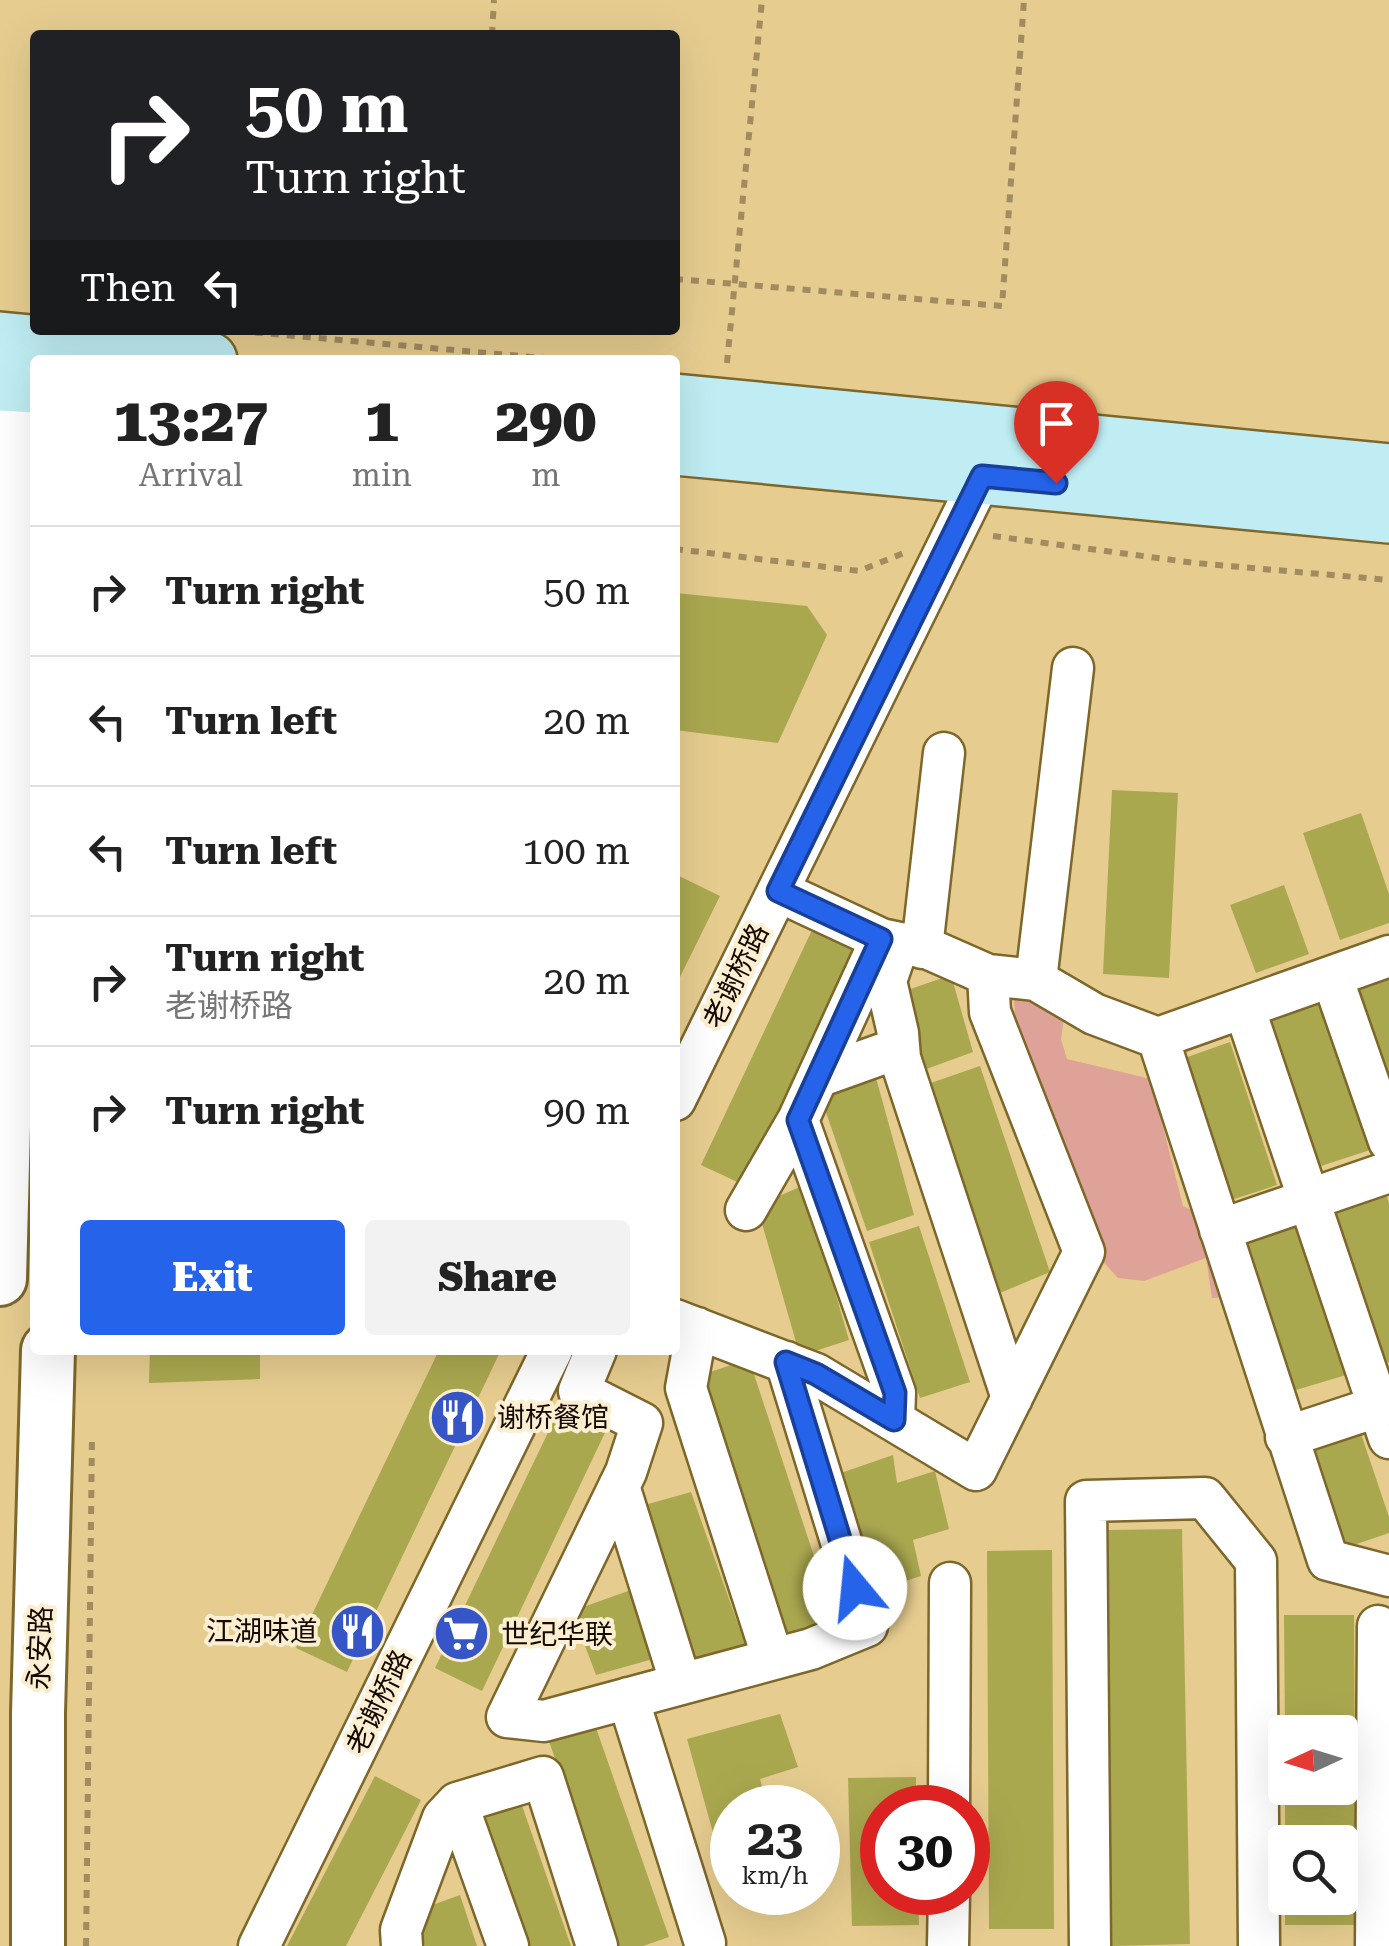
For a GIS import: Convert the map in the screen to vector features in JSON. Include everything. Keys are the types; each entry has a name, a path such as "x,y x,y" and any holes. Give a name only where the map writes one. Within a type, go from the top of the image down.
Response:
{"main road":[{"path":"680,402 1389,472"},
{"path":"680,447 1389,515"}],"street":[{"path":"0,1279 20,515 30,365"},
{"name":"老谢桥路","path":"680,1090 982,476"},
{"path":"1036,980 1073,668"},
{"path":"944,753 886,981 899,1048 1012,1398"},
{"path":"778,891 893,952 988,975 1036,980 1094,1014 1158,1038 1389,956"},
{"path":"746,1210 818,1077 893,952"},
{"path":"773,1660 686,1388 686,1324 816,1374 976,1470 1084,1252 990,1012 988,975"},
{"path":"1332,977 1389,1141"},
{"path":"1245,1010 1385,1416 1286,1437"},
{"path":"1158,1038 1328,1560 1389,1576"},
{"path":"818,1077 899,1048"},
{"path":"798,1120 895,1393 894,1420"},
{"path":"1220,1230 1389,1172"},
{"name":"永安路","path":"38,1946 19,1712 48,1355"},
{"name":"老谢桥路","path":"259,1946 550,1355"},
{"path":"594,1355 579,1391 642,1423 619,1486 507,1716 544,1721 811,1649 866,1626 786,1362"},
{"path":"619,1486 681,1684"},
{"path":"1090,1946 1086,1501 1205,1498 1256,1560 1259,1946"},
{"path":"949,1785 950,1584"},
{"path":"1376,1946 1378,1626"},
{"path":"628,1698 704,1944"},
{"path":"402,1946 401,1930 443,1818 457,1803 543,1777 597,1946"},
{"path":"457,1803 508,1946"},
{"path":"704,1944 718,1915"},
{"path":"948,1946 949,1915"}],"path":[{"path":"492,30 494,0"},
{"path":"726,374 762,0"},
{"path":"680,279 1002,306 1024,0"},
{"path":"286,335 510,355"},
{"path":"680,551 859,571 954,532 1195,563 1389,580"},
{"path":"86,1946 92,1430"}],"shaded area":[{"path":"1019,995 1065,1012 1061,1039 1067,1059 1151,1079 1183,1206 1208,1218 1232,1297 1212,1298 1206,1258 1144,1281 1118,1278 1097,1255 1016,1027 1014,1001"}],"building":[{"path":"680,593 807,606 827,635 778,743 680,731"},
{"path":"1112,790 1178,793 1169,978 1103,974"},
{"path":"1361,813 1389,894 1389,923 1340,940 1303,833"},
{"path":"680,876 720,896 680,977"},
{"path":"1284,885 1309,954 1256,973 1230,905"},
{"path":"813,928 860,950 748,1187 701,1165"},
{"path":"1389,967 1389,1079 1388,1079 1354,980"},
{"path":"951,975 973,1052 921,1071 893,995"},
{"path":"1318,992 1370,1150 1315,1168 1263,1010"},
{"path":"1230,1042 1277,1185 1222,1203 1176,1061"},
{"path":"980,1066 1050,1272 995,1295 925,1085"},
{"path":"876,1078 914,1215 867,1231 821,1098"},
{"path":"804,1185 849,1340 800,1356 757,1206"},
{"path":"1385,1191 1389,1203 1389,1362 1381,1365 1329,1210"},
{"path":"1298,1217 1346,1375 1286,1393 1238,1235"},
{"path":"919,1226 970,1382 920,1398 869,1242"},
{"path":"150,1355 260,1355 260,1379 149,1383"},
{"path":"437,1355 499,1355 347,1672 296,1648"},
{"path":"749,1359 838,1629 783,1649 692,1378"},
{"path":"566,1395 612,1418 482,1691 435,1668"},
{"path":"1358,1425 1389,1517 1389,1533 1336,1551 1300,1444"},
{"path":"893,1455 897,1483 935,1471 949,1529 913,1540 921,1576 874,1591 838,1474"},
{"path":"691,1492 746,1647 694,1668 641,1506"},
{"path":"1182,1529 1190,1944 1112,1946 1104,1530"},
{"path":"1052,1550 1054,1929 989,1929 987,1551"},
{"path":"631,1590 653,1659 596,1675 572,1611"},
{"path":"1284,1615 1354,1615 1355,1715 1285,1715"},
{"path":"780,1714 798,1767 760,1779 762,1785 710,1785 710,1822 687,1739"},
{"path":"595,1725 669,1937 643,1946 619,1946 549,1741"},
{"path":"375,1776 421,1800 346,1946 287,1946"},
{"path":"916,1777 916,1785 860,1785 860,1915 919,1915 919,1925 852,1926 848,1778"},
{"path":"519,1797 571,1946 519,1946 473,1816"},
{"path":"1285,1805 1355,1805 1355,1825 1285,1825"},
{"path":"460,1895 477,1946 425,1946 413,1912"},
{"path":"1285,1915 1356,1915 1356,1925 1285,1925"}],"place":[{"name":"谢桥餐馆","path":"458,1417"},
{"name":"江湖味道","path":"357,1631"},
{"name":"世纪华联","path":"462,1634"}],"route":[{"path":"855,1588 786,1362 816,1374 894,1420 895,1393 798,1120 881,939 778,891 982,476 1056,483"}]}
